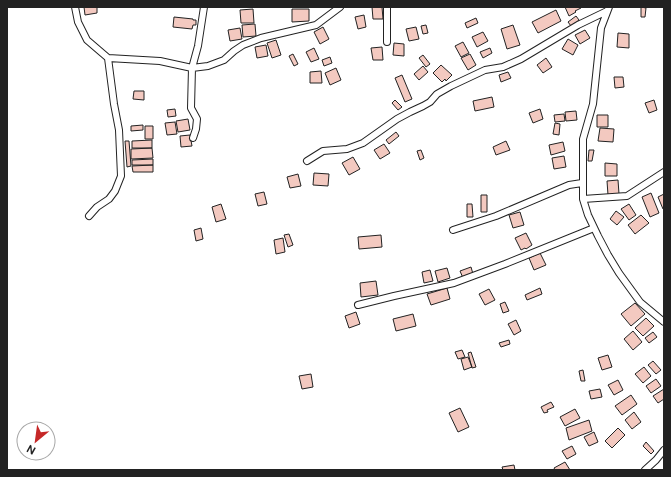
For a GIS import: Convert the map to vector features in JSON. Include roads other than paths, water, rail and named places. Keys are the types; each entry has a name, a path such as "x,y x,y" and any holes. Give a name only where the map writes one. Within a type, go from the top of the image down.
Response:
{"street":[{"path":"74,7 78,22 87,40 108,58 160,61 192,68 208,66 224,60 243,44 261,38 316,26 340,7"},
{"path":"193,138 197,119 191,108 192,68 198,46 204,7"},
{"path":"387,7 387,42"},
{"path":"308,161 323,151 347,149 363,143 397,119 423,106 437,94 451,86 485,70 503,67 521,59 608,9"},
{"path":"608,9 601,28 593,104 583,139 583,199 588,215 608,255 640,302 664,322"},
{"path":"89,216 97,207 109,199 115,191 121,176 119,130 108,58"},
{"path":"583,199 627,196 664,172"},
{"path":"453,230 496,216 569,185 582,183"},
{"path":"358,306 454,282 505,264 594,228"},
{"path":"645,470 664,450"}]}
